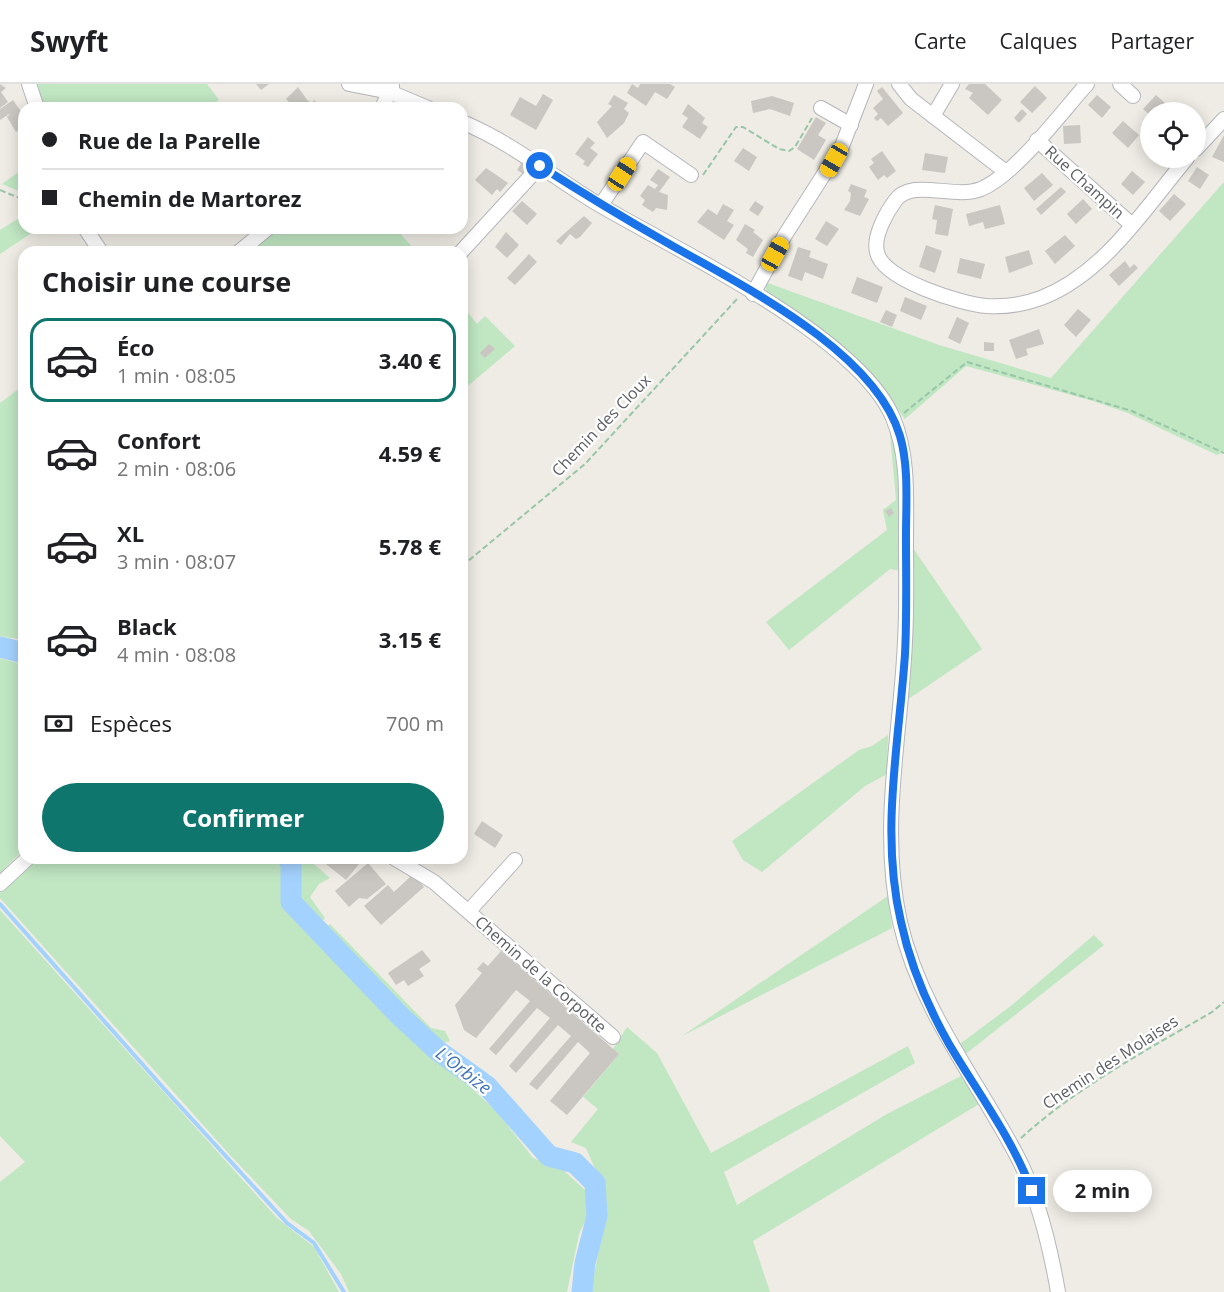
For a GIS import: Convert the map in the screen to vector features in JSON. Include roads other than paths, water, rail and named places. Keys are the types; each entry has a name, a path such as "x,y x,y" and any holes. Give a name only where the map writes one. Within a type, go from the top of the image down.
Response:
{"street":[{"path":"29,84 36,102"},
{"path":"349,84 391,88 417,102"},
{"path":"749,292 827,172 851,125 866,84"},
{"path":"899,84 910,99 1006,172"},
{"path":"933,116 952,84"},
{"path":"1087,84 1006,172 987,186 966,194 913,189 895,200 877,240 876,251 881,262 891,271 948,297 988,306 1017,304 1041,298 1080,276 1132,225 1179,168"},
{"path":"1120,84 1133,96"},
{"path":"385,102 391,88"},
{"path":"821,108 851,125"},
{"path":"1206,138 1224,119"},
{"path":"468,125 492,136 601,205 749,292 843,355 879,395 894,421 904,460 906,608 890,817 895,889 910,955 927,998 948,1042 1012,1146 1037,1206 1058,1292"},
{"name":"Rue Champin","path":"1037,140 1132,225"},
{"path":"601,205 643,142 692,175"},
{"path":"467,246 540,166"},
{"path":"246,246 261,234"},
{"name":"Chemin de la Corpotte","path":"469,911 515,860"},
{"path":"0,884 22,864"},
{"name":"Chemin de la Corpotte","path":"404,864 434,882 613,1037"}],"waterway":[{"name":"L'Orbize","path":"0,647 18,652"},
{"name":"L'Orbize","path":"291,864 291,902 399,1015 437,1050 487,1086 549,1156 575,1163 595,1183 597,1216 585,1263 582,1292"},
{"path":"0,904 287,1223 314,1243 344,1292"}]}
